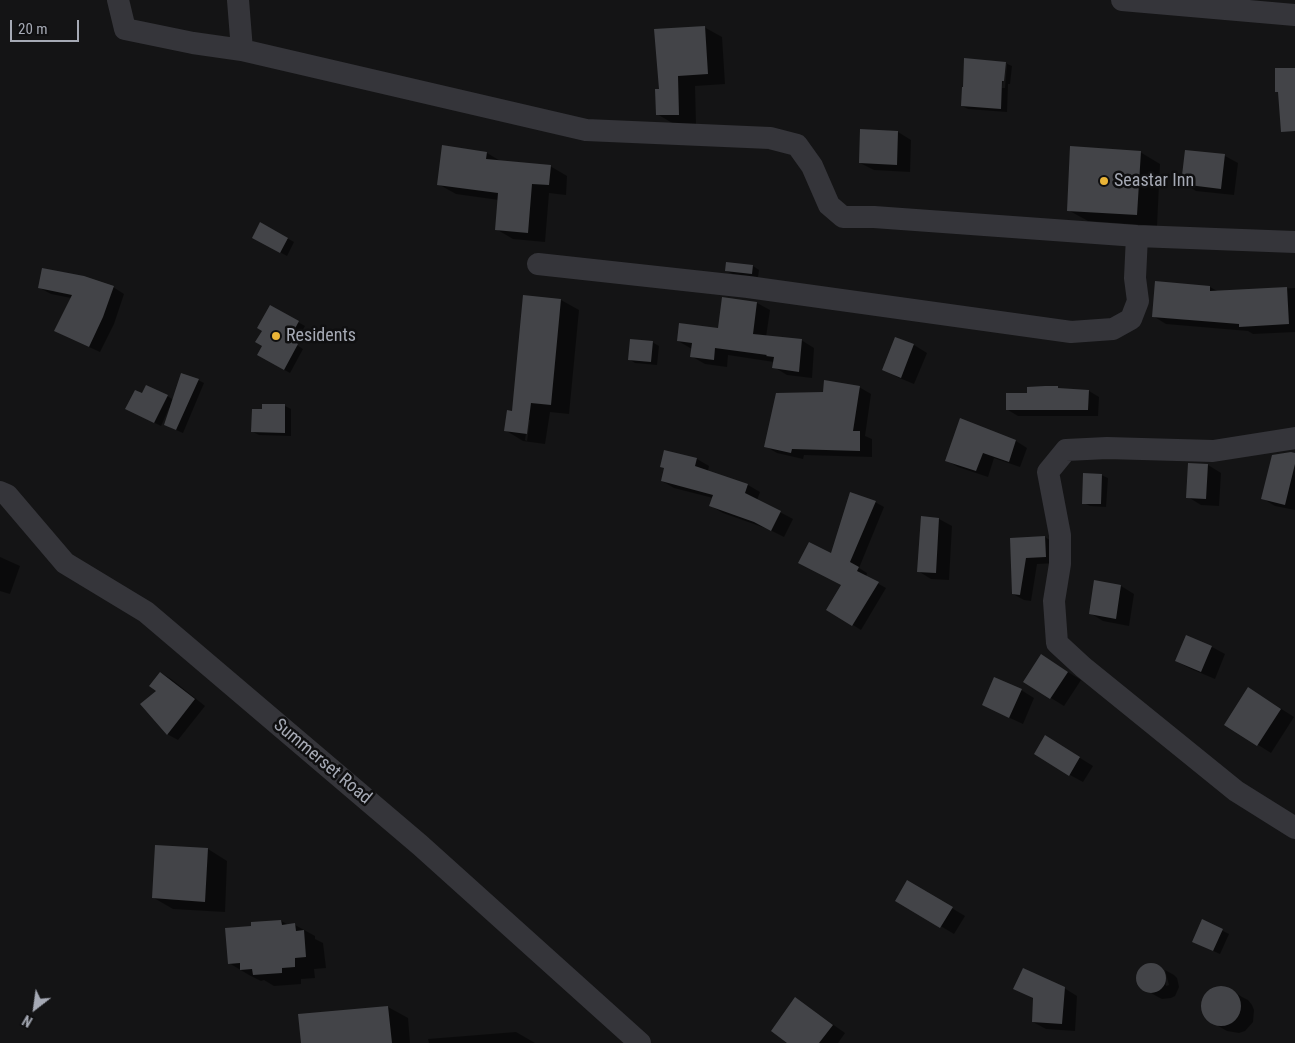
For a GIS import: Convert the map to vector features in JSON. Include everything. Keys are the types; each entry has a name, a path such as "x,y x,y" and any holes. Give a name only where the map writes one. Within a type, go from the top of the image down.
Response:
{"street":[{"path":"118,0 125,29 193,43 242,50 586,130 770,138 796,145 812,166 829,205 843,217 884,218 1137,236 1295,242"},
{"path":"238,0 242,50"},
{"path":"1122,0 1295,15"},
{"path":"538,264 748,287 1071,332 1114,329 1131,319 1138,302 1135,278 1137,236"},
{"path":"1295,438 1213,451 1107,448 1066,450 1048,472 1060,535 1060,564 1054,601 1057,643 1083,667 1236,791 1295,828"},
{"name":"Summerset Road","path":"0,492 7,495 65,563 146,612 420,845 640,1043"}],"building":[{"path":"705,26 708,74 678,76 679,115 656,115 655,89 659,89 654,29"},
{"path":"964,58 1006,62 1004,81 1002,81 1001,109 961,106"},
{"path":"1275,68 1295,68 1295,131 1281,132 1278,92 1275,92"},
{"path":"860,129 898,131 897,165 859,163"},
{"path":"442,145 487,152 486,159 551,165 549,185 532,184 528,233 495,230 498,193 437,185"},
{"name":"Seastar Inn","path":"1070,146 1141,151 1137,215 1067,211"},
{"path":"1185,150 1225,154 1221,189 1181,184"},
{"path":"260,222 288,238 280,253 252,238"},
{"path":"726,262 753,265 752,274 725,271"},
{"path":"42,268 84,276 114,286 103,317 89,347 54,331 72,295 38,288"},
{"path":"1155,281 1210,286 1210,291 1287,287 1289,324 1239,327 1239,324 1152,317"},
{"path":"523,295 561,299 551,405 531,403 527,434 504,431 507,410 512,411"},
{"path":"722,297 757,302 753,334 802,339 799,372 772,368 774,357 767,355 715,348 714,360 690,357 692,343 677,341 679,323 718,328"},
{"name":"Residents","path":"270,305 299,321 289,340 298,344 284,370 257,355 262,346 255,342 262,331 257,328"},
{"path":"895,337 914,344 901,378 882,370"},
{"path":"630,339 653,341 651,362 628,360"},
{"path":"181,373 199,379 176,430 164,425"},
{"path":"824,380 860,386 853,431 860,431 860,451 792,449 791,453 764,447 776,393 823,392"},
{"path":"146,385 168,395 154,423 125,409 135,390 142,393"},
{"path":"1045,386 1089,390 1088,410 1006,410 1006,393 1027,393 1027,387"},
{"path":"262,404 285,404 285,433 251,432 252,409 262,409"},
{"path":"960,418 1016,440 1009,462 983,453 976,471 945,461"},
{"path":"664,450 697,458 695,466 748,484 745,493 781,511 771,531 754,522 709,506 713,495 661,481 664,468 660,467"},
{"path":"1295,453 1295,464 1285,505 1261,499 1272,455"},
{"path":"1188,463 1208,464 1206,499 1186,498"},
{"path":"1083,473 1102,474 1101,504 1082,504"},
{"path":"850,492 876,501 850,562 859,567 857,571 879,582 852,626 826,610 841,585 798,563 809,542 831,553"},
{"path":"921,516 939,518 936,573 917,572"},
{"path":"1045,536 1046,557 1026,558 1020,595 1012,594 1010,538"},
{"path":"1094,580 1121,585 1116,619 1089,614"},
{"path":"1186,635 1212,646 1201,672 1175,661"},
{"path":"1041,654 1068,672 1050,699 1023,682"},
{"path":"160,672 195,699 167,735 140,704 156,691 149,686"},
{"path":"994,677 1022,689 1009,718 982,705"},
{"path":"1248,687 1281,709 1257,746 1224,725"},
{"path":"1045,735 1080,757 1069,776 1034,754"},
{"path":"155,845 208,848 205,902 152,898"},
{"path":"907,880 953,907 940,928 895,901"},
{"path":"1202,919 1223,929 1213,951 1192,942"},
{"path":"281,920 282,925 295,923 296,931 304,930 306,957 295,958 295,967 282,968 282,973 253,975 252,969 240,970 240,963 228,964 225,928 251,926 251,922"},
{"path":"1151,963 1157,964 1165,972 1165,984 1157,992 1151,993 1145,992 1137,984 1136,978 1137,972 1145,964"},
{"path":"1023,968 1065,987 1062,1024 1032,1022 1033,998 1013,989"},
{"path":"1225,986 1232,989 1238,995 1241,1006 1240,1014 1232,1023 1225,1026 1217,1026 1210,1023 1202,1014 1201,1002 1204,995 1213,987"},
{"path":"795,997 833,1025 819,1043 787,1043 771,1031"},
{"path":"388,1006 392,1043 301,1043 298,1014"}],"place":[{"name":"Seastar Inn","path":"1104,181"},
{"name":"Residents","path":"276,336"}]}
